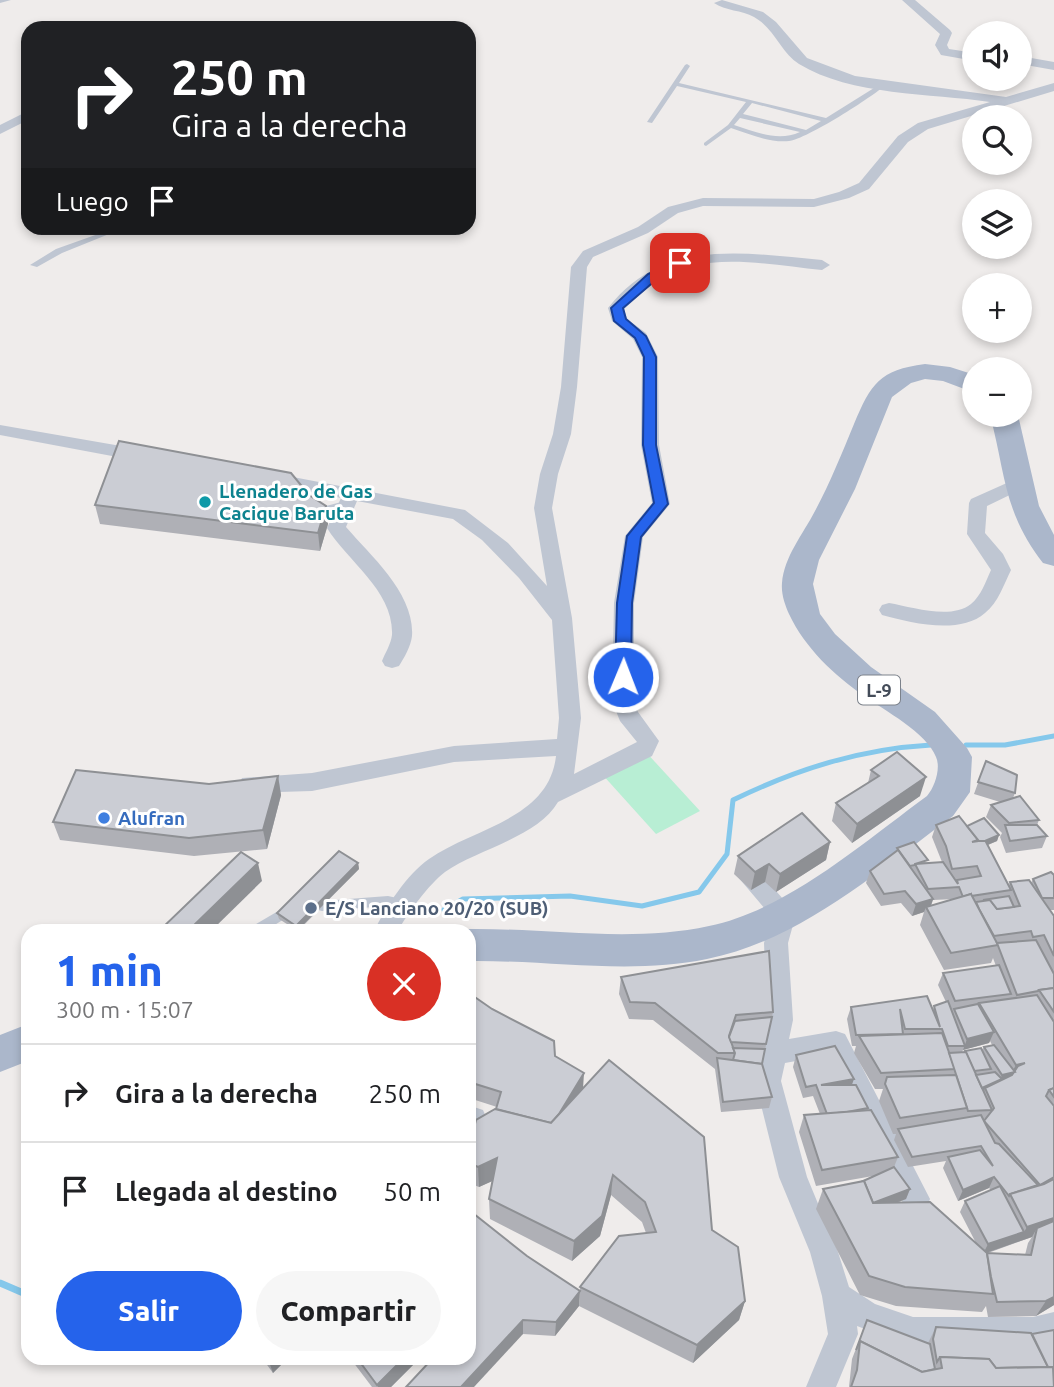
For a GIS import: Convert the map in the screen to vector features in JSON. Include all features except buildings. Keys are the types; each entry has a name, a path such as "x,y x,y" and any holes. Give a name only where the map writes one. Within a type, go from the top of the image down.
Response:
{"main road":[{"name":"L-9","path":"476,945 645,950 678,948 735,936 784,914 940,806 952,792 955,757 947,743 930,724 857,674 814,633 804,613 799,592 799,570 848,473 880,394 902,375 923,371 962,380"},
{"path":"1006,427 1024,510 1037,535 1054,556"}],"street":[{"path":"908,0 946,33 941,46 945,52 962,55"},
{"path":"720,3 754,10 768,19 802,61 834,73 884,84 1007,102"},
{"path":"1032,62 1054,66"},
{"path":"390,924 402,904 436,866 506,831 545,805 565,771 570,718 562,618 543,509 568,399 579,267 588,254 643,230 673,210 703,202 814,202 844,195 864,186 903,139 923,126 1054,87"},
{"path":"0,130 21,119"},
{"path":"550,796 644,750 648,741 628,715 623,701 624,603 634,536 661,504 650,445 650,357 640,336 620,321 617,308 653,276 680,263 703,258 822,265"},
{"path":"0,430 163,459"},
{"path":"257,476 348,499 458,514 485,530 506,549 562,618"},
{"path":"888,611 939,617 966,615 980,607 1001,570 996,559 976,534 978,503 1018,484"},
{"path":"348,499 336,528 363,556 385,587 401,623 403,638 392,661"},
{"path":"228,784 312,782 454,754 567,747"},
{"path":"750,877 784,914 776,943 780,1020 768,1081 793,1177 824,1252 837,1296 843,1334 821,1387"},
{"path":"774,1053 836,1042 916,1199"},
{"path":"837,1296 867,1315 913,1332 1033,1332 1054,1327"}],"lane":[{"path":"0,1 8,0"},
{"path":"650,122 687,66"},
{"path":"675,84 824,120"},
{"path":"730,126 782,140 807,132 884,84"},
{"path":"706,144 730,126 751,101"},
{"path":"738,115 807,132"},
{"path":"34,265 59,251 101,235"},
{"path":"306,515 348,499"},
{"path":"322,906 388,901 402,904"},
{"path":"266,924 285,912"}],"green space":[{"path":"644,750 700,811 656,834 601,773"}],"waterway":[{"path":"966,745 1005,745 1054,736"},
{"path":"448,908 463,899 570,896 642,906 699,892 727,854 733,800 829,762 879,751 931,745"},
{"path":"0,1283 21,1292"}],"place":[{"name":"Llenadero de Gas Cacique Baruta","path":"205,502"},
{"name":"Alufran","path":"104,818"},
{"name":"E/S Lanciano 20/20 (SUB)","path":"311,908"}],"route":[{"path":"623,677 624,603 634,536 661,504 650,445 650,357 640,336 620,321 617,308 653,276 680,263"}]}
